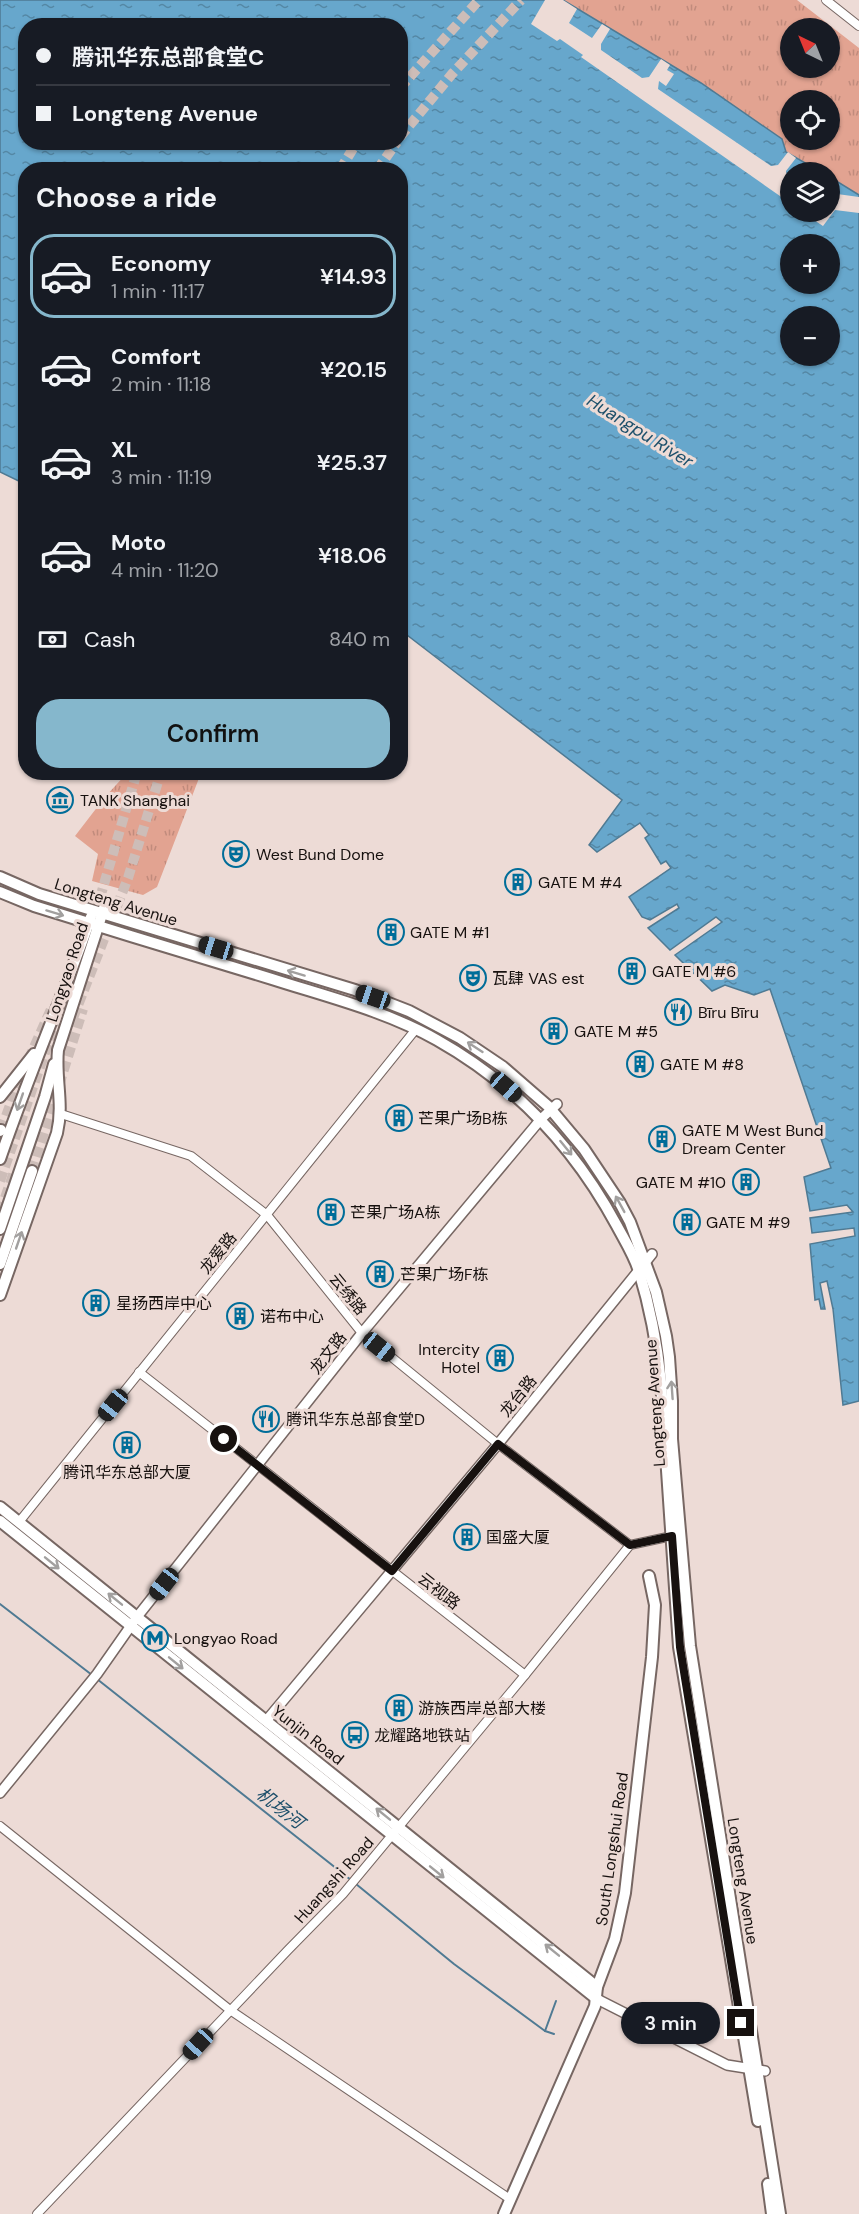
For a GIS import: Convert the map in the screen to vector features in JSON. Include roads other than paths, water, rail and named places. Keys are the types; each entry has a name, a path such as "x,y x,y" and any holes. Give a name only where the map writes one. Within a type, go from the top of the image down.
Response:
{"main road":[{"name":"Longteng Avenue","path":"0,878 39,894 100,910 355,990 409,1011 444,1028 476,1048 554,1107 609,1184 630,1222 646,1262 676,1534 680,1647 757,2070 780,2214"},
{"name":"Longteng Avenue","path":"0,892 34,906 93,925 350,1004 416,1029 445,1044 484,1070 541,1119 590,1179 630,1248 646,1262"},
{"name":"Longyao Road","path":"0,1159 24,1090 100,910"},
{"name":"Longyao Road","path":"0,1229 45,1097 93,925"},
{"name":"Longyao Road","path":"2,1092 31,1060 55,1017"},
{"name":"Longyao Road","path":"0,1295 57,1133 61,1114 58,1050"},
{"path":"0,1264 32,1171"},
{"name":"Yunjin Road","path":"0,1507 134,1622 395,1832 597,1999"},
{"name":"Yunjin Road","path":"0,1521 266,1721 395,1832 597,1987"},
{"name":"South Longshui Road","path":"504,2214 597,1999 597,1987 615,1939 625,1893 652,1657 655,1605 649,1576"},
{"name":"Longteng Avenue","path":"757,2070 772,2214"}],"street":[{"path":"826,0 859,26"},
{"name":"龙爱路","path":"18,1522 416,1029"},
{"name":"龙文路","path":"0,1793 94,1677 134,1622 362,1333 541,1119 554,1107"},
{"name":"云绣路","path":"61,1114 191,1156 267,1215 362,1333 498,1444 630,1545"},
{"name":"龙台路","path":"266,1721 498,1444 646,1262"},
{"name":"云视路","path":"140,1372 525,1675"},
{"path":"630,1545 676,1534"},
{"name":"Huangshi Road","path":"37,2214 343,1894 630,1545"},
{"path":"0,1826 230,2010 510,2199"},
{"path":"597,1999 727,2065 757,2070"}],"water":[{"name":"Huangpu River","path":"0,0 563,0 701,83 780,138 780,150 785,150 804,162 780,162 780,222 840,222 840,183 859,195 859,1401 843,1405 833,1309 827,1281 820,1283 825,1309 821,1309 819,1299 815,1300 810,1244 855,1236 854,1228 812,1233 810,1218 853,1212 847,1205 810,1211 804,1177 831,1168 770,989 754,995 725,985 712,991 675,955 722,922 716,917 670,950 648,928 679,908 677,904 650,920 642,917 629,897 671,868 666,861 661,864 645,838 649,835 640,823 597,852 589,845 622,800 408,636 408,162 18,162 18,481 0,472"}],"waterway":[{"name":"机场河","path":"0,1604 92,1675"},
{"name":"机场河","path":"97,1679 351,1880"},
{"name":"机场河","path":"356,1884 454,1964 545,2031 554,2034"},
{"name":"机场河","path":"545,2031 556,2001"}],"tunnel":[{"path":"408,79 479,0"},
{"path":"408,127 452,74 521,0"},
{"path":"345,162 352,150"},
{"path":"383,162 391,150"},
{"path":"0,1181 47,1047 84,952 135,780"},
{"path":"73,1018 128,878 159,780"},
{"path":"1,1130 18,1083 52,1007"},
{"path":"32,1171 83,1009"},
{"path":"0,1212 14,1172"}],"place":[{"name":"TANK Shanghai","path":"60,800"},
{"name":"West Bund Dome","path":"236,854"},
{"name":"GATE M #4","path":"518,882"},
{"name":"GATE M #1","path":"391,932"},
{"name":"GATE M #6","path":"632,971"},
{"name":"瓦肆 VAS est","path":"473,978"},
{"name":"Bīru Bīru","path":"678,1012"},
{"name":"GATE M #5","path":"554,1031"},
{"name":"GATE M #8","path":"640,1064"},
{"name":"芒果广场B栋","path":"399,1118"},
{"name":"GATE M West Bund Dream Center","path":"662,1139"},
{"name":"GATE M #10","path":"746,1182"},
{"name":"芒果广场A栋","path":"331,1212"},
{"name":"GATE M #9","path":"687,1222"},
{"name":"芒果广场F栋","path":"380,1274"},
{"name":"星扬西岸中心","path":"96,1303"},
{"name":"诺布中心","path":"240,1316"},
{"name":"Intercity Hotel","path":"500,1358"},
{"name":"腾讯华东总部食堂D","path":"266,1419"},
{"name":"腾讯华东总部大厦","path":"127,1445"},
{"name":"国盛大厦","path":"467,1537"},
{"name":"Longyao Road","path":"155,1638"},
{"name":"游族西岸总部大楼","path":"399,1708"},
{"name":"龙耀路地铁站","path":"355,1735"}]}
